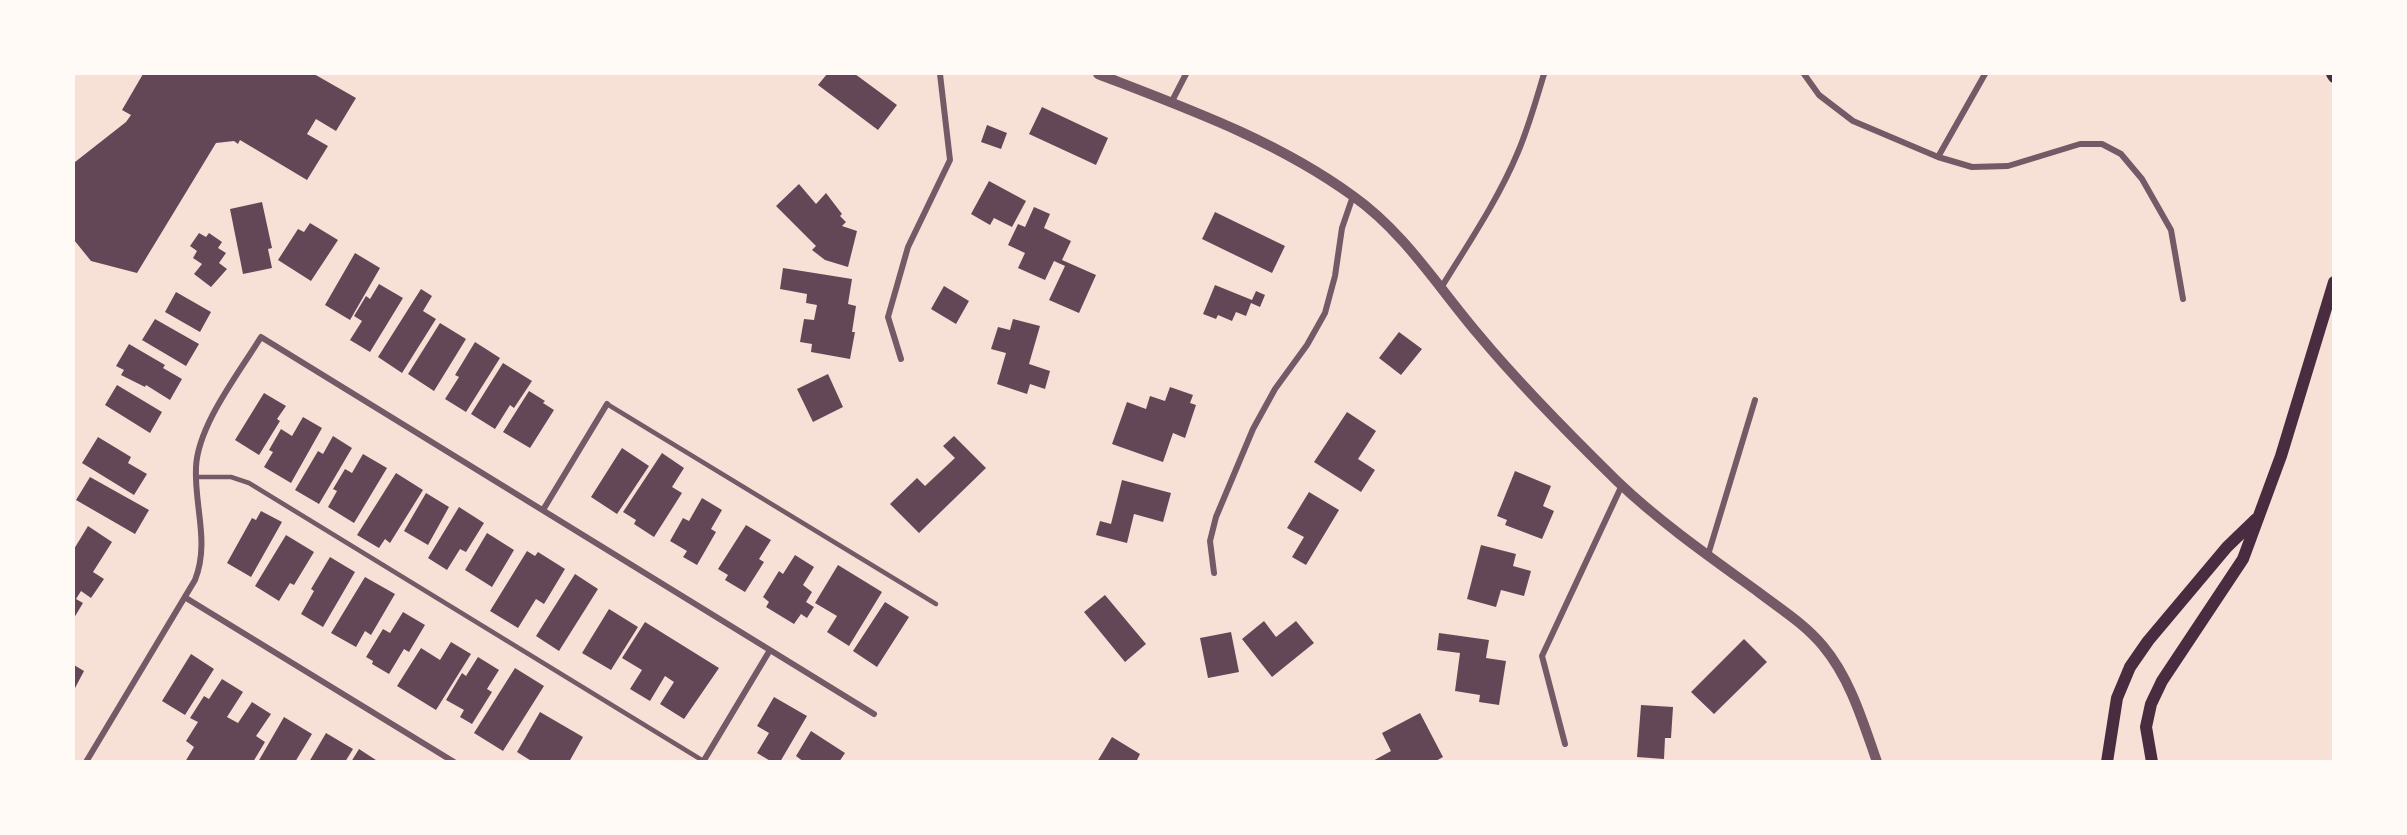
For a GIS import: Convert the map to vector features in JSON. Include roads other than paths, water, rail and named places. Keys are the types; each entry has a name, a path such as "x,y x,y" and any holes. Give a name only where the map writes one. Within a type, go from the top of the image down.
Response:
{"main road":[{"path":"2152,762 2146,727 2151,704 2162,681 2243,560 2256,518 2281,456 2334,282"},
{"path":"2107,762 2117,698 2130,667 2148,641 2227,547 2256,518"}],"street":[{"path":"901,359 888,317 908,247 950,160 940,74"},
{"path":"1098,74 1262,141 1353,196 1384,221 1479,336 1525,387 1622,485 1708,555 1805,628 1823,645 1851,692 1877,762"},
{"path":"1171,103 1186,74"},
{"path":"1441,288 1488,210 1517,153 1533,112 1544,74"},
{"path":"1804,74 1819,95 1853,121 1938,157 1972,167 2008,166 2080,144 2102,144 2121,154 2142,179 2171,230 2183,299"},
{"path":"1938,157 1985,74"},
{"path":"1214,573 1210,541 1216,517 1252,429 1275,388 1307,345 1325,313 1335,276 1342,228 1353,196"},
{"path":"86,762 186,598 198,574 202,551 196,477 199,448 204,433 261,337 874,714"},
{"path":"1708,555 1755,400"},
{"path":"543,510 608,404"},
{"path":"1565,744 1542,656 1622,485"},
{"path":"186,598 454,762"},
{"path":"704,761 770,650"}],"lane":[{"path":"608,404 936,604"},
{"path":"196,477 231,477 249,483 704,761"}]}
